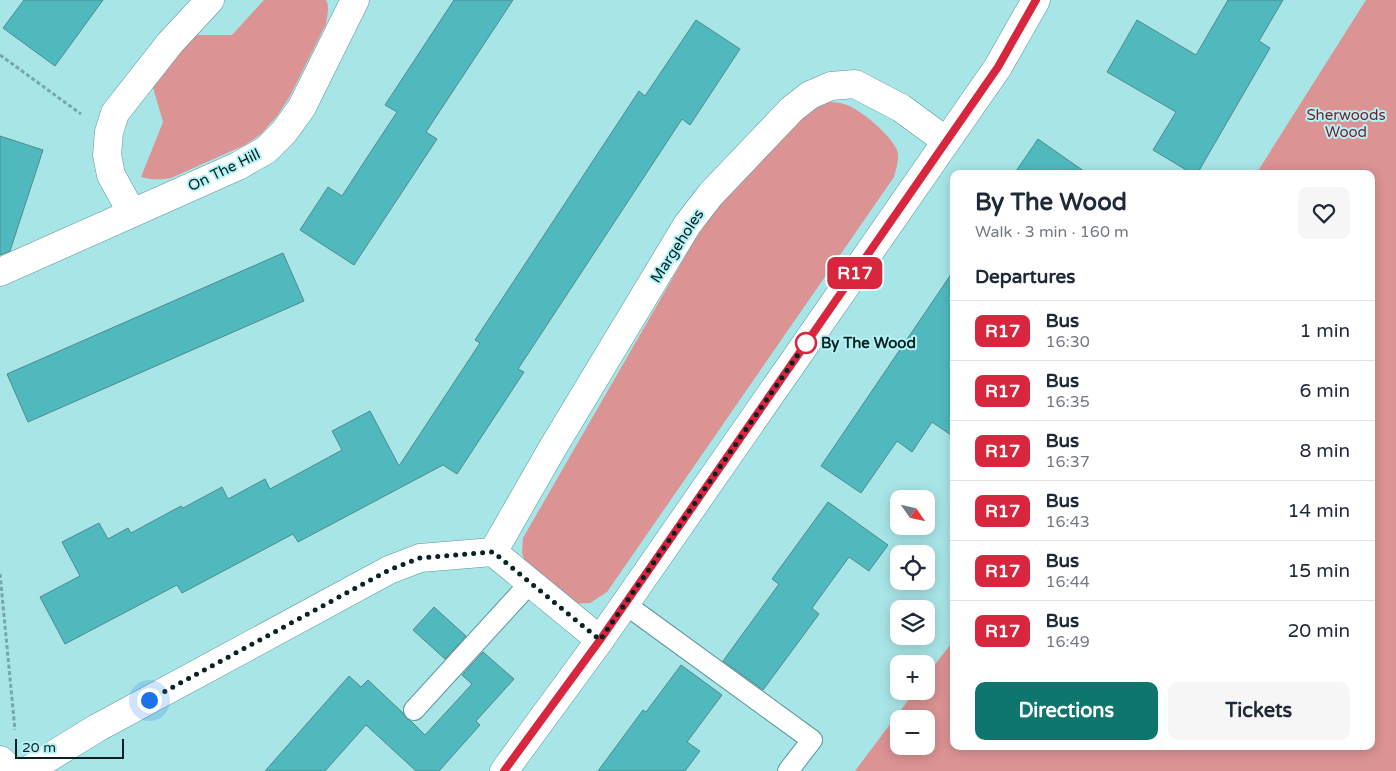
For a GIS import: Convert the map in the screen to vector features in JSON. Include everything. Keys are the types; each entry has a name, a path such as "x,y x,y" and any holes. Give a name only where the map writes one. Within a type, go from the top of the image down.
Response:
{"street":[{"path":"132,213 111,175 107,155 109,132 115,113 170,43 210,0"},
{"name":"On The Hill","path":"0,272 238,166 266,150 284,132 302,107 355,0"},
{"path":"504,771 600,640 998,67 1036,0"},
{"name":"Margeholes","path":"493,552 552,449 688,225 711,194 792,108 810,95 831,86 855,84 901,108 946,141"},
{"path":"27,771 97,728 389,570 420,558 493,552 600,640"},
{"path":"0,760 13,771"}],"lane":[{"path":"414,710 530,583"},
{"path":"625,604 812,740 788,771"}],"path":[{"path":"0,55 109,132"},
{"path":"0,574 15,732"}],"green space":[{"path":"264,0 326,0 328,6 326,24 290,96 277,116 261,134 245,145 171,178 149,179 141,177 163,122 152,84 194,35 232,35"},
{"name":"Sherwoods Wood","path":"1366,0 1396,0 1396,771 855,771 890,724 890,755 935,755 935,710 901,710 908,700 935,700 935,664 950,645 950,750 1375,750 1375,170 1259,170"},
{"path":"824,102 844,104 866,116 882,130 894,144 898,153 894,177 607,592 590,603 570,604 528,572 522,552 523,538 694,241 729,191 806,110"}],"building":[{"path":"24,0 103,0 55,66 3,28"},
{"path":"454,0 513,0 426,132 437,139 354,265 300,230 328,187 342,196 397,112 385,105"},
{"path":"1228,0 1283,0 1259,41 1270,48 1199,170 1186,170 1153,150 1176,112 1107,72 1137,20 1196,55"},
{"path":"696,20 740,49 690,125 682,119 518,369 524,372 457,474 443,465 298,542 293,534 182,593 177,585 65,644 40,597 80,576 62,542 99,523 108,539 128,528 131,533 181,506 183,508 222,487 228,499 265,479 270,489 342,450 332,431 370,411 399,466 480,343 475,340 639,91 645,96"},
{"path":"0,136 43,150 10,251 0,255"},
{"path":"1038,139 1082,170 1017,170"},
{"path":"283,253 304,301 28,422 7,374"},
{"path":"950,276 950,434 932,422 912,452 897,441 861,493 821,466"},
{"path":"828,502 888,545 869,571 849,557 812,608 819,614 763,690 723,661 779,584 772,579"},
{"path":"434,607 466,636 445,659 413,630"},
{"path":"483,652 514,679 476,721 480,725 439,771 416,771 366,725 325,771 265,771 349,676 361,687 368,680 425,735 472,684 462,675"},
{"path":"681,665 722,695 687,742 700,751 685,771 598,771 643,710 646,712"}],"bus line":[{"name":"R17","path":"504,771 600,640 998,67 1036,0"}],"place":[{"name":"By The Wood","path":"806,343"}],"route":[{"path":"149,700 389,570 420,558 493,552 600,640 806,343"}]}
